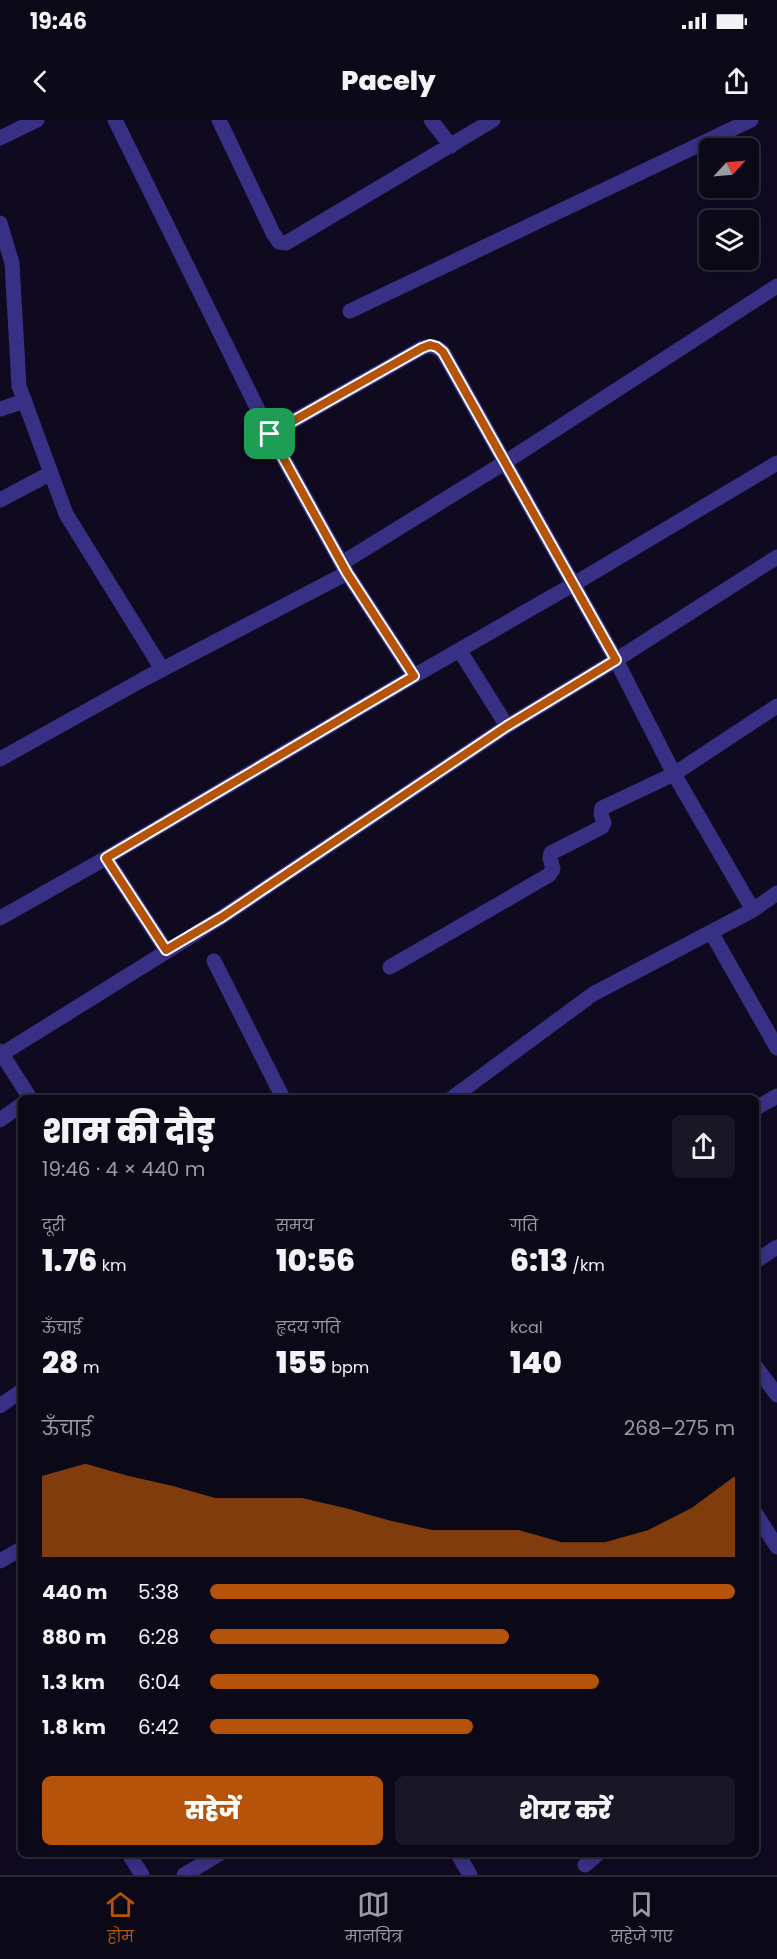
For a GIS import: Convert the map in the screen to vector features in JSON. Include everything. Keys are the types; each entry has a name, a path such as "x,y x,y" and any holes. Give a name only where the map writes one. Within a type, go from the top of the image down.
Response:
{"street":[{"path":"0,138 38,120"},
{"path":"115,120 270,434 345,568 414,676"},
{"path":"219,120 273,233 279,242 286,243 493,120"},
{"path":"431,120 451,146"},
{"path":"351,311 751,120"},
{"path":"0,222 12,263 19,387 66,514 162,669"},
{"path":"0,759 345,568 777,286"},
{"path":"270,434 422,348 430,345 443,352 616,660 674,774 753,910"},
{"path":"0,409 25,401"},
{"path":"0,918 460,651 777,463"},
{"path":"0,500 51,473"},
{"path":"28,1095 1,1053 222,917 507,726 616,660 777,557"},
{"path":"460,651 507,726"},
{"path":"390,967 549,875 553,869 551,853 602,827 604,823 602,808 674,774 777,706"},
{"path":"106,858 166,950"},
{"path":"456,1095 593,994 753,910 777,893"},
{"path":"711,932 777,1048"},
{"path":"214,961 281,1095"},
{"path":"759,1106 777,1096"},
{"path":"0,1120 18,1107"},
{"path":"759,1259 777,1247"},
{"path":"759,1371 777,1395"},
{"path":"0,1406 18,1393"},
{"path":"759,1520 777,1547"},
{"path":"0,1561 18,1551"},
{"path":"131,1857 141,1875"},
{"path":"184,1875 206,1869 216,1857"},
{"path":"460,1857 470,1875"},
{"path":"585,1865 594,1857"}],"route":[{"path":"430,345 437,347 443,352 616,660 507,726 222,917 166,950 106,858 414,676 347,573 270,434 422,348 430,345"}]}
